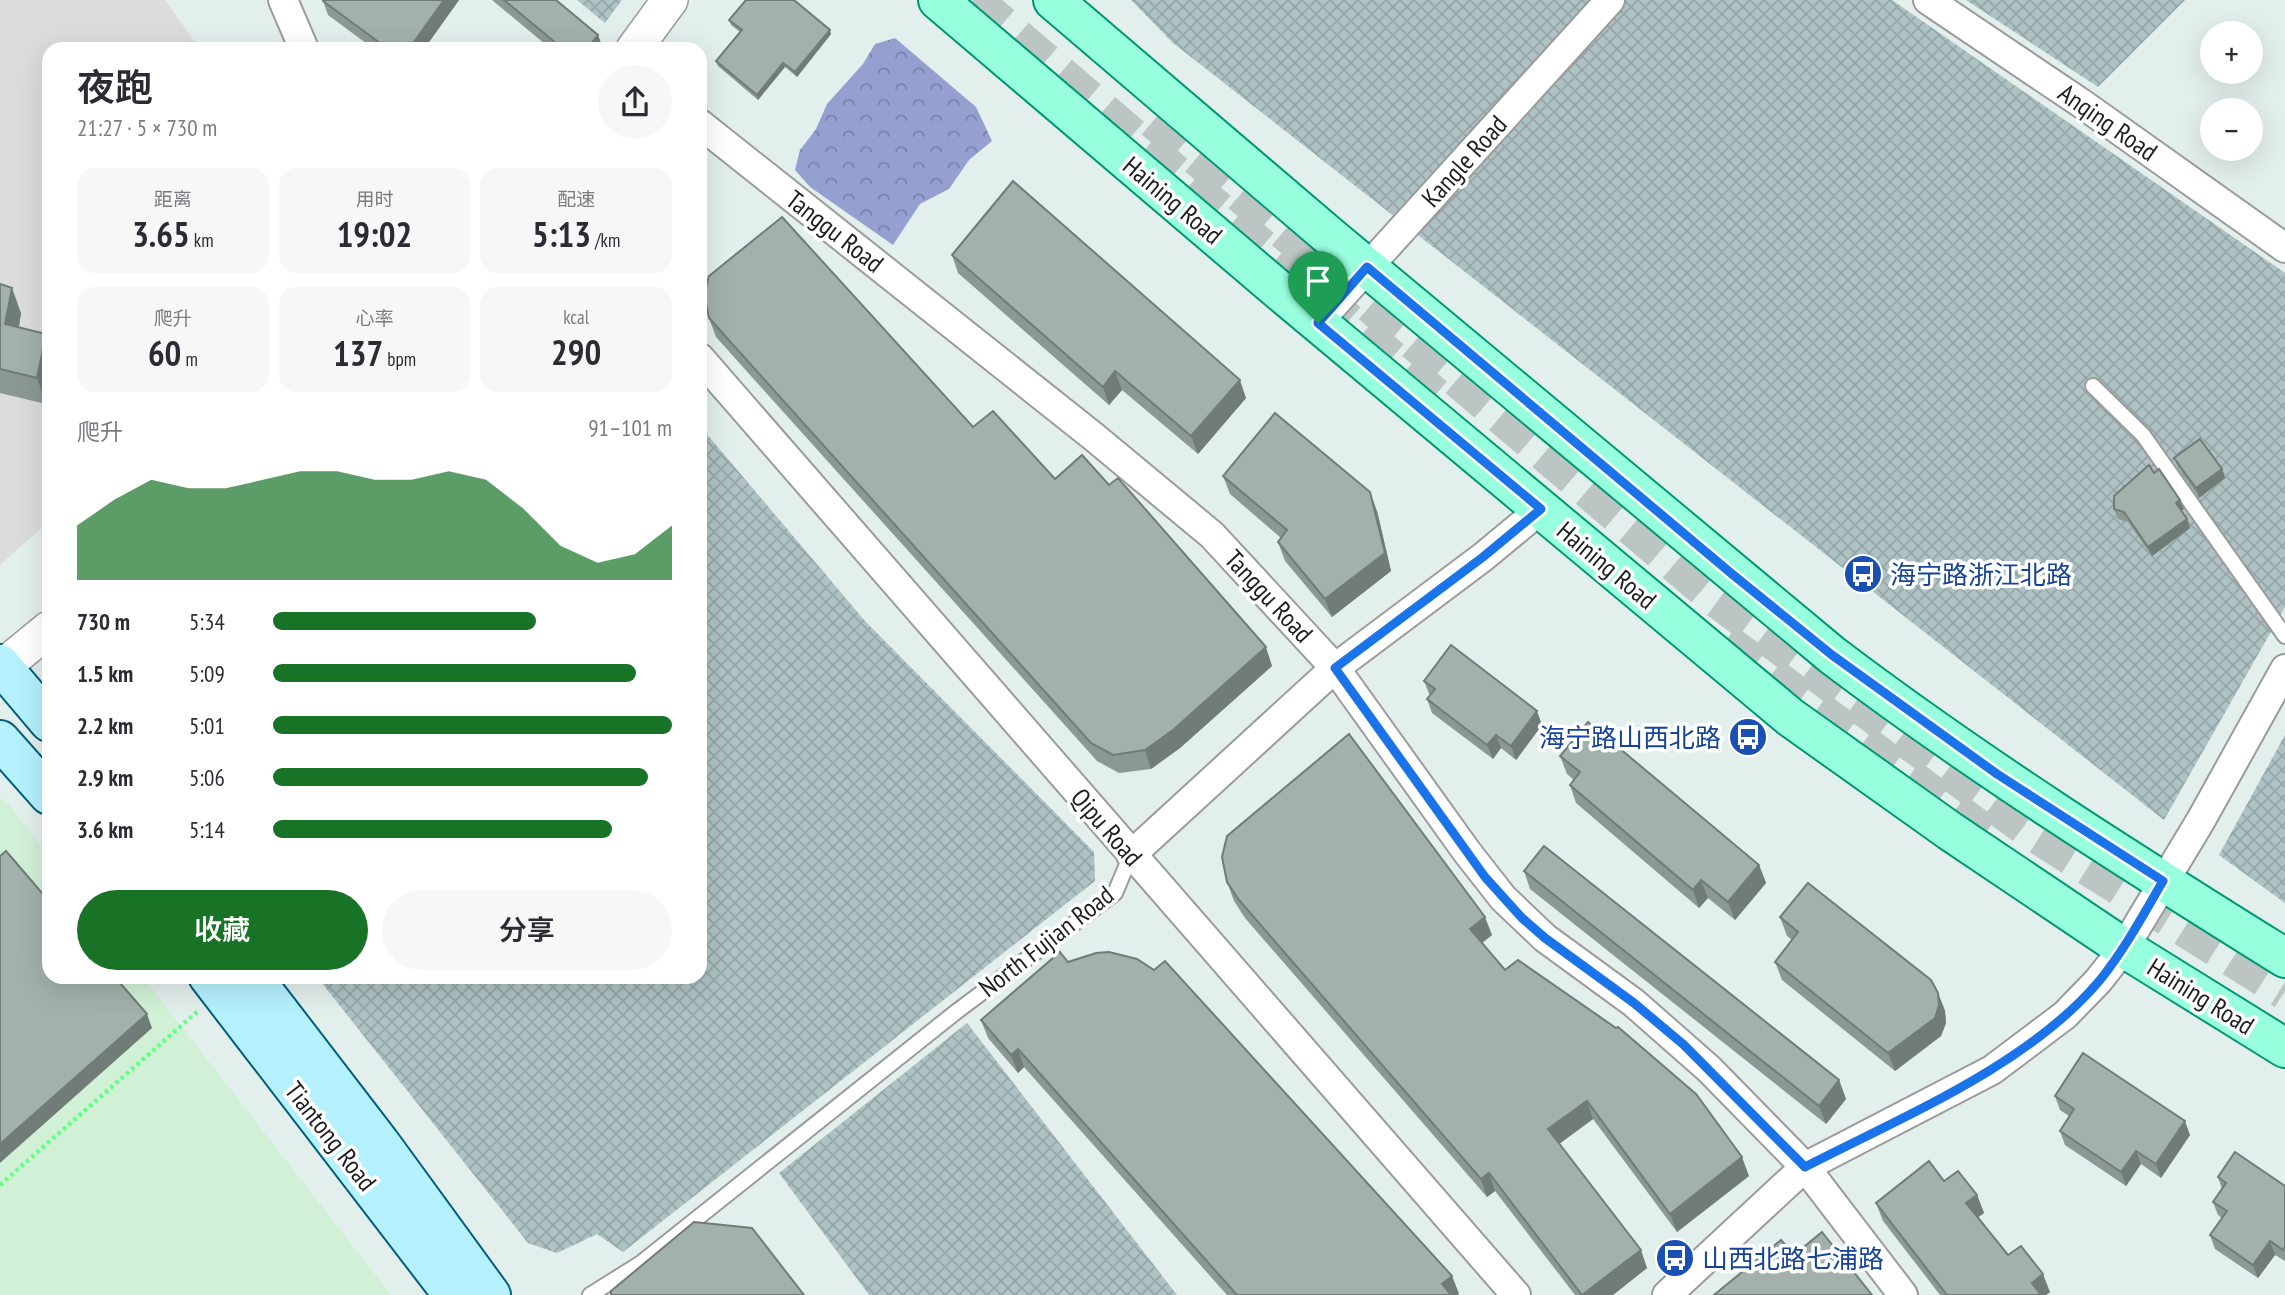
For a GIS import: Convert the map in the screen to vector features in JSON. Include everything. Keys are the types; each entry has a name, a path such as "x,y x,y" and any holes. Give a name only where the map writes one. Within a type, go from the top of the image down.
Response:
{"main road":[{"name":"Haining Road","path":"938,0 1318,323 1790,717 1939,823 2124,948 2285,1048"},
{"path":"1053,0 1732,574 1832,655 1997,774 2285,958"},
{"path":"1,667 42,714"},
{"path":"0,740 42,787"},
{"name":"Tiantong Road","path":"228,984 453,1295"},
{"name":"Tiantong Road","path":"229,984 381,1144 491,1295"}],"street":[{"path":"283,0 301,42"},
{"path":"639,42 670,0"},
{"name":"Kangle Road","path":"1318,323 1610,0"},
{"name":"Anqing Road","path":"1928,0 2081,103 2285,248"},
{"name":"Tanggu Road","path":"707,130 1171,498 1245,568 1335,668 1473,860 1512,908 1545,938 1634,1003 1684,1045 1805,1167 1903,1295"},
{"name":"Qipu Road","path":"707,366 1516,1295"},
{"name":"North Fujian Road","path":"1131,855 1335,668 1483,557 1541,509"},
{"path":"1,667 42,635"},
{"path":"1667,1295 1805,1167 1992,1070 2065,1015 2098,981 2124,948 2201,820 2285,669"}],"lane":[{"path":"2094,386 2143,435 2285,636"},
{"name":"North Fujian Road","path":"590,1295 641,1264 956,1012 1115,892 1131,855"}],"path":[{"path":"0,1185 225,984"}],"shaded area":[{"path":"0,0 165,0 195,42 42,42 42,527 0,565"},
{"path":"577,0 622,0 605,23"},
{"path":"1131,0 1892,0 2285,273 2285,607 2164,820 1173,43"},
{"path":"1966,0 2185,0 2098,87"},
{"path":"707,434 865,621 1094,852 1095,881 623,1252 597,1234 557,1253 528,1243 323,984 707,984"},
{"path":"2285,735 2285,903 2219,855"},
{"path":"0,798 6,801 42,847 42,984 148,984 391,1295 0,1295"},
{"path":"967,1023 1177,1295 869,1295 779,1173"}],"green space":[{"path":"895,38 976,107 992,141 969,160 949,189 920,204 893,245 810,187 795,170 800,150 816,129 827,104 863,64 875,44"}],"building":[{"path":"444,0 414,42 379,42 323,1"},
{"path":"504,0 556,0 598,35 592,42 555,42"},
{"path":"746,0 794,0 830,30 795,72 783,63 757,95 716,61 742,30 729,20"},
{"path":"1013,181 1240,380 1191,436 1115,371 1103,387 952,255"},
{"path":"782,217 973,427 993,411 1055,479 1082,455 1109,485 1118,478 1266,647 1173,730 1145,750 1113,755 1091,743 709,318 709,276"},
{"path":"0,284 12,288 5,324 42,333 42,354 37,378 0,369"},
{"path":"1275,413 1370,492 1385,553 1325,599 1278,542 1287,530 1223,476"},
{"path":"2200,439 2222,469 2196,488 2174,458"},
{"path":"2149,465 2154,473 2159,469 2180,500 2176,503 2187,519 2148,547 2124,512 2114,509 2114,496"},
{"path":"1451,645 1537,711 1511,746 1496,735 1487,745 1427,699 1435,689 1424,681"},
{"path":"1588,722 1759,865 1728,902 1701,880 1693,890 1570,785 1580,772 1560,756"},
{"path":"1349,734 1485,917 1470,929 1505,970 1518,960 1618,1027 1696,1094 1742,1157 1670,1214 1587,1101 1548,1129 1641,1250 1582,1295 1489,1173 1481,1179 1239,900 1227,882 1222,857 1227,836"},
{"path":"1544,846 1839,1080 1819,1106 1524,871"},
{"path":"6,851 42,893 42,984 121,984 147,1014 0,1144 0,856"},
{"path":"1808,883 1931,980 1938,993 1939,1005 1935,1018 1888,1053 1775,962 1798,932 1780,917"},
{"path":"1060,952 1068,962 1096,953 1109,952 1137,959 1154,970 1165,961 1452,1276 1442,1284 1451,1295 1237,1295 1018,1049 1011,1055 981,1020"},
{"path":"2083,1053 2185,1121 2156,1164 2136,1151 2121,1172 2060,1131 2074,1109 2055,1096"},
{"path":"2235,1152 2285,1186 2285,1247 2283,1250 2270,1241 2253,1265 2210,1235 2227,1211 2213,1202 2226,1183 2218,1177"},
{"path":"1929,1161 1944,1181 1958,1171 1977,1195 1966,1203 2008,1255 2021,1246 2043,1274 2032,1283 2041,1295 1947,1295 1876,1203"},
{"path":"694,1222 752,1228 804,1295 611,1295 611,1291"},
{"path":"1822,1232 1872,1295 1714,1295 1781,1240 1794,1255"}],"tunnel":[{"path":"973,0 1444,404"},
{"path":"1154,120 1717,599 2030,830 2285,991"},
{"path":"1725,642 1998,843"}],"place":[{"name":"海宁路浙江北路","path":"1863,574"},
{"name":"海宁路山西北路","path":"1748,737"},
{"name":"山西北路七浦路","path":"1675,1258"}],"route":[{"path":"1367,267 1784,618 1889,699 1997,774 2163,881 2124,948 2098,981 2065,1015 1992,1070 1805,1167 1684,1045 1634,1003 1545,938 1503,898 1485,877 1335,668 1483,557 1541,509 1318,323 1367,267"}]}
